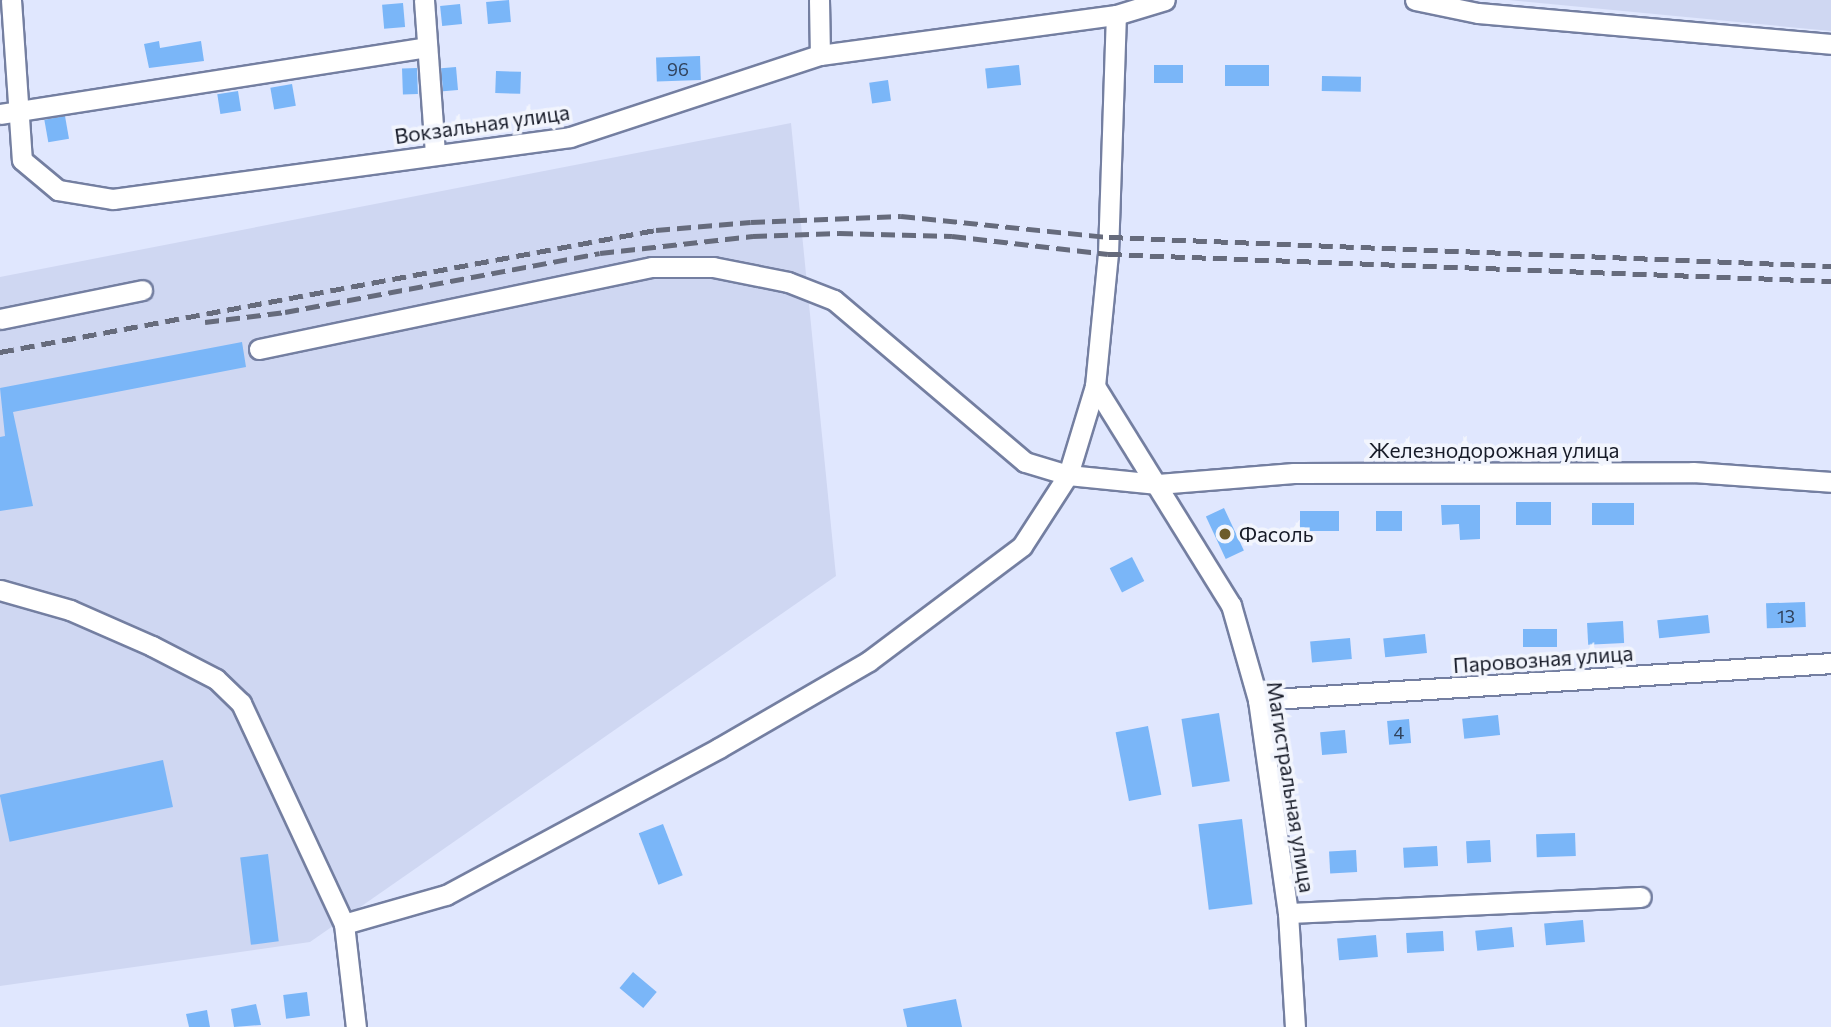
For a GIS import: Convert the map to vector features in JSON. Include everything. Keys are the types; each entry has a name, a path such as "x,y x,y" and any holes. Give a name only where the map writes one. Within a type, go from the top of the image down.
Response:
{"street":[{"path":"10,0 9,113 427,47"},
{"path":"424,0 435,154"},
{"path":"819,0 820,55"},
{"name":"Вокзальная улица","path":"9,113 22,160 58,190 113,199 570,137 820,55 1116,15 1165,0"},
{"path":"1415,0 1478,13 1831,44"},
{"path":"344,924 446,895 719,748 869,661 1022,546 1068,474 1095,386 1109,237 1116,15"},
{"name":"Железнодорожная улица","path":"259,349 652,267 713,267 788,282 834,300 1025,462 1068,474 1158,484 1294,473 1651,472 1831,482"},
{"path":"0,319 142,290"},
{"name":"Магистральная улица","path":"1095,386 1231,605 1258,700 1288,913 1296,1027"},
{"path":"0,590 70,610 152,646 216,680 241,703 344,924 356,1027"},
{"name":"Паровозная улица","path":"1258,700 1831,663"},
{"path":"1288,913 1641,897"}],"shaded area":[{"path":"1509,0 1831,0 1831,31"},
{"path":"791,123 836,576 310,942 0,986 0,277"}],"building":[{"path":"509,0 511,22 488,24 486,2"},
{"path":"403,3 405,27 384,29 382,5"},
{"path":"460,4 462,24 442,26 440,6"},
{"path":"159,41 160,48 201,41 204,61 149,68 144,44"},
{"path":"700,56 701,80 657,82 656,58"},
{"path":"1019,65 1021,85 987,88 985,69"},
{"path":"1154,65 1183,65 1183,83 1154,83"},
{"path":"1225,65 1269,65 1269,86 1225,86"},
{"path":"456,67 458,90 443,91 441,68"},
{"path":"417,68 418,94 403,95 402,69"},
{"path":"496,71 521,72 520,94 495,93"},
{"path":"1322,76 1361,77 1361,92 1322,91"},
{"path":"888,80 891,101 872,103 869,83"},
{"path":"292,84 296,106 274,109 270,88"},
{"path":"238,91 241,111 220,114 217,94"},
{"path":"65,116 69,139 48,142 44,120"},
{"path":"242,342 246,367 13,412 33,506 0,511 0,437 5,436 0,388"},
{"path":"1516,502 1551,502 1551,525 1516,525"},
{"path":"1592,503 1634,503 1634,525 1592,525"},
{"path":"1441,505 1480,505 1480,539 1460,540 1459,524 1442,525"},
{"path":"1224,508 1244,551 1226,559 1206,516"},
{"path":"1300,511 1339,511 1339,531 1300,531"},
{"path":"1376,511 1402,511 1402,531 1376,531"},
{"path":"1132,557 1144,581 1122,592 1110,568"},
{"path":"1805,602 1806,627 1767,628 1766,603"},
{"path":"1708,615 1710,633 1659,638 1657,620"},
{"path":"1623,621 1624,643 1588,645 1587,623"},
{"path":"1523,629 1557,629 1557,647 1523,647"},
{"path":"1425,634 1427,653 1385,657 1383,638"},
{"path":"1350,638 1352,659 1312,662 1310,641"},
{"path":"1219,713 1230,781 1192,787 1181,719"},
{"path":"1498,715 1500,735 1464,739 1462,719"},
{"path":"1409,719 1411,743 1389,745 1387,721"},
{"path":"1148,726 1161,795 1129,801 1116,732"},
{"path":"1345,730 1347,753 1322,755 1320,732"},
{"path":"163,760 173,807 10,842 0,795"},
{"path":"1242,819 1252,904 1209,910 1198,824"},
{"path":"663,824 683,875 658,885 639,833"},
{"path":"1575,833 1576,856 1537,857 1536,834"},
{"path":"1490,840 1491,862 1467,863 1466,841"},
{"path":"1437,846 1438,866 1404,868 1403,848"},
{"path":"1356,850 1357,872 1330,873 1329,851"},
{"path":"268,854 279,941 251,945 240,857"},
{"path":"1583,920 1585,942 1546,945 1544,923"},
{"path":"1512,927 1514,947 1477,951 1475,931"},
{"path":"1443,931 1444,951 1407,953 1406,933"},
{"path":"1376,935 1378,957 1339,960 1337,938"},
{"path":"633,972 657,992 643,1008 620,988"},
{"path":"307,992 310,1016 286,1019 283,995"},
{"path":"956,999 962,1027 907,1027 903,1009"},
{"path":"256,1004 261,1025 234,1027 231,1009"},
{"path":"207,1010 210,1027 189,1027 186,1014"}],"railway":[{"path":"0,352 656,230 751,222 901,216 1109,237 1831,266"},
{"path":"205,322 285,312 600,253 753,236 839,233 952,236 1108,254 1831,281"}],"place":[{"name":"Фасоль","path":"1225,534"}]}
